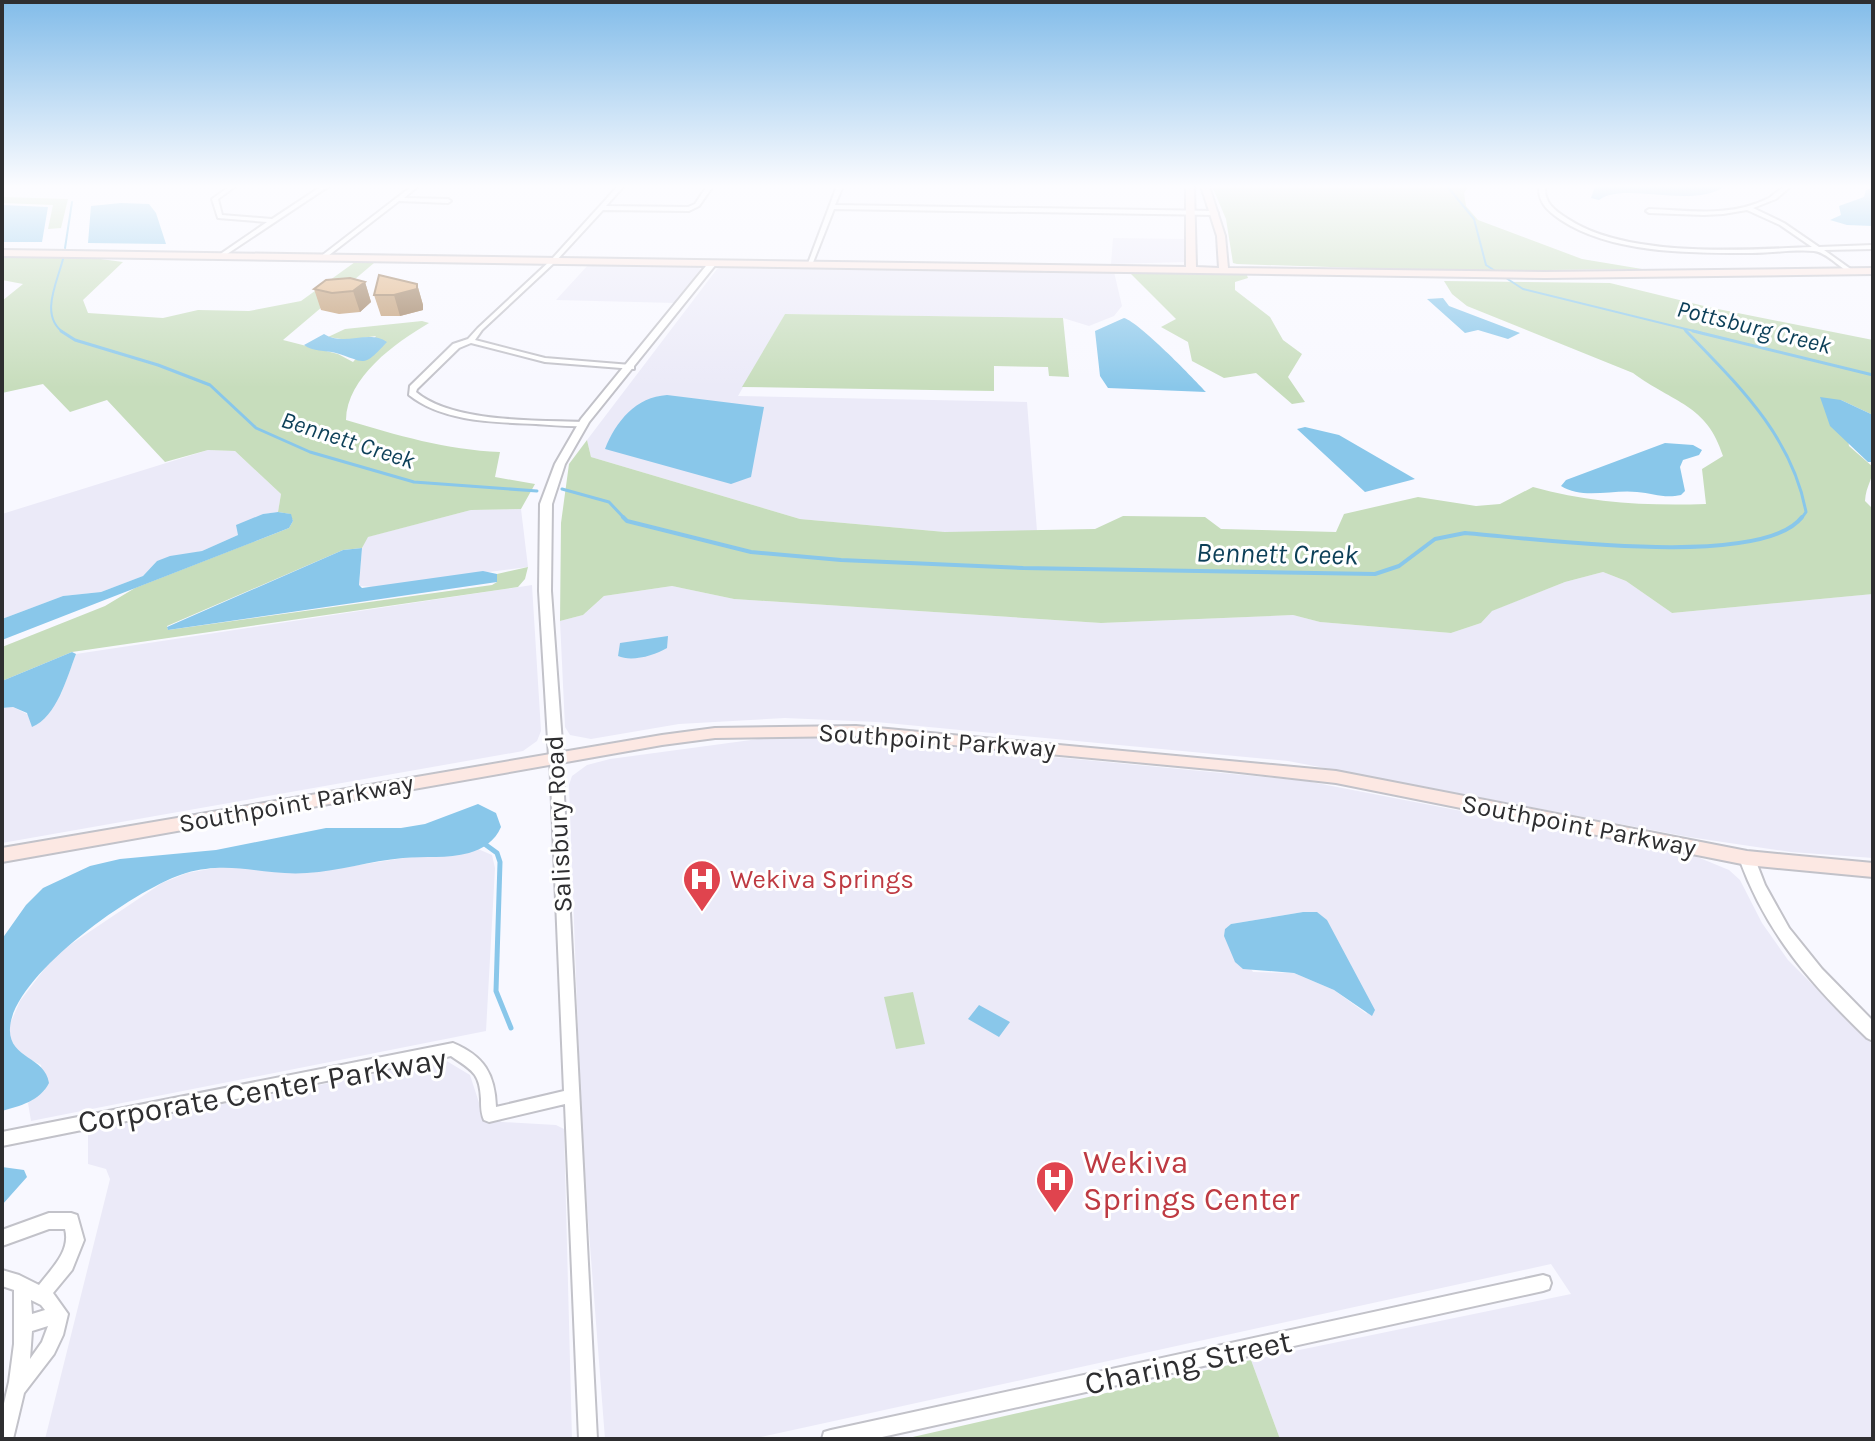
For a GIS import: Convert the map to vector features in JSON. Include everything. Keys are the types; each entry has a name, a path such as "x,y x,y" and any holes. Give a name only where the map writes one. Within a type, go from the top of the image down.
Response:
{"main road":[{"path":"20,253 1440,274 1868,271"},
{"path":"1191,253 1191,268"},
{"path":"1221,253 1224,269"},
{"name":"Southpoint Parkway","path":"2,855 556,757 715,733 843,731 1336,777 1747,858 1873,870"}],"street":[{"path":"221,256 225,253"},
{"path":"322,258 328,253"},
{"path":"471,341 560,253"},
{"path":"809,265 813,253"},
{"path":"1822,253 1850,271"},
{"path":"1835,253 1868,271"},
{"name":"Salisbury Road","path":"588,1439 556,757 545,591 546,504 560,464 583,424 713,263"},
{"path":"583,424 519,422 456,412 416,399 413,388 456,346 471,341 540,359 631,367"},
{"path":"1747,858 1762,900 1792,949 1873,1033"},
{"name":"Corporate Center Parkway","path":"2,1139 453,1049 482,1069 488,1079 489,1115 571,1096"},
{"path":"2,1238 49,1221 71,1221 76,1240 66,1264 42,1294"},
{"path":"2,1278 42,1294 57,1306 59,1314 56,1330 45,1354 19,1386"},
{"name":"Charing Street","path":"831,1439 1543,1283"},
{"path":"4,1439 19,1386 26,1324 22,1286"},
{"path":"26,1324 59,1314"}],"shaded area":[{"path":"1112,253 1187,253 1187,262 1111,264"},
{"path":"589,264 694,266 701,269 675,303 556,300"},
{"path":"717,269 1114,272 1122,306 1114,316 1089,326 1063,318 785,314 738,396 1027,402 1037,531 945,532 800,519 591,457 587,440"},
{"path":"208,450 235,451 281,494 278,512 263,514 239,529 238,535 202,551 157,561 143,576 101,592 63,596 2,619 2,514"},
{"path":"521,509 528,567 373,587 359,586 362,548 367,537 471,510"},
{"path":"1603,572 1626,581 1672,613 1873,594 1873,858 1791,852 1689,837 1288,761 876,722 785,718 679,724 591,739 570,735 565,727 560,621 583,615 604,596 672,586 734,599 1101,623 1293,615 1320,622 1451,633 1481,623 1491,611 1565,582"},
{"path":"532,585 541,731 537,741 523,751 2,843 2,708 13,707 27,714 61,694 76,654"},
{"path":"773,737 853,738 1306,781 1695,856 1729,870 1740,880 1762,923 1788,960 1873,1045 1873,1439 1280,1439 1251,1360 1571,1294 1551,1264 752,1439 605,1439 582,1142 569,785 572,776 587,765 610,759","holes":["1303,912 1327,920 1367,1014 1334,990 1294,973 1253,972 1225,929 1231,924"]},
{"path":"478,849 492,855 495,868 486,1031 31,1121 28,1103 45,1090 41,1065 19,1054 10,1040 10,1024 20,1001 55,955 162,883 187,873 215,868 240,866 307,873"},
{"path":"445,1060 470,1075 483,1115 502,1122 556,1125 564,1129 572,1439 45,1439 110,1179 106,1169 88,1164 88,1131"}],"green space":[{"path":"1231,253 1567,253 1582,259 1642,269 1451,271 1233,263"},
{"path":"2,258 93,258 123,262 83,300 88,313 163,318 198,310 249,311 301,301 355,262 374,263 283,340 338,354 353,362 376,336 348,340 328,337 345,329 422,321 429,323 375,363 355,390 348,404 346,420 441,445 500,452 495,477 535,484 521,509 471,510 368,537 362,548 343,550 167,626 168,630 492,585 497,582 497,574 528,567 525,579 518,587 72,652 2,681 2,647 105,606 135,588 289,528 293,521 290,514 278,512 281,494 235,451 208,450 165,462 107,400 70,412 43,384 2,393 2,301 23,284 2,280"},
{"path":"1129,272 1246,273 1248,278 1235,282 1235,290 1270,317 1283,340 1302,354 1288,377 1305,402 1292,404 1256,373 1224,378 1192,361 1188,342 1161,327 1176,319"},
{"path":"1444,281 1610,283 1708,307 1873,340 1873,415 1841,400 1849,446 1873,467 1865,501 1873,509 1873,594 1672,613 1626,581 1603,572 1565,582 1492,611 1481,623 1451,633 1320,622 1293,615 1101,623 734,599 672,586 604,596 583,615 560,621 561,523 569,464 587,440 591,457 800,519 945,532 1095,529 1123,516 1205,517 1221,529 1336,532 1344,514 1418,497 1476,506 1500,504 1533,487 1575,497 1618,502 1706,504 1702,469 1723,456 1708,425 1698,415 1633,373 1467,306 1452,294"},
{"path":"785,314 1063,318 1069,377 1049,376 1048,367 994,366 994,391 742,387"},
{"path":"913,992 925,1044 896,1049 884,997"},
{"path":"1251,1360 1280,1439 904,1439"}],"water":[{"path":"1443,298 1449,306 1520,333 1508,339 1478,330 1465,333 1427,299"},
{"path":"1124,318 1153,339 1206,392 1108,388 1100,376 1095,331"},
{"path":"324,334 340,339 380,338 387,342 363,361 304,345"},
{"path":"667,395 764,407 751,477 731,484 605,449 628,412 646,400"},
{"path":"1820,397 1841,400 1873,415 1873,462 1868,462 1830,426"},
{"path":"1305,427 1339,435 1415,479 1365,492 1297,429"},
{"path":"1665,443 1693,445 1702,450 1699,455 1683,460 1680,467 1685,491 1681,495 1628,491 1588,493 1561,486 1566,480"},
{"path":"263,514 291,514 293,521 289,528 2,640 2,619 63,596 101,592 143,576 157,561 202,551 238,535 236,525"},
{"path":"362,548 359,585 362,588 483,571 497,574 497,582 168,630 167,627 343,550"},
{"path":"668,636 667,648 656,653 636,658 618,656 620,643"},
{"path":"72,652 76,654 60,695 41,722 32,727 27,713 13,707 2,708 2,681"},
{"path":"478,804 496,813 501,827 488,844 469,853 391,859 307,873 203,869 165,881 110,914 54,959 16,1006 10,1028 11,1038 20,1052 41,1067 49,1083 35,1098 2,1111 2,939 26,905 43,888 90,866 120,859 216,850 326,828 401,828 425,824"},
{"path":"1317,912 1327,920 1375,1010 1372,1016 1334,990 1294,973 1243,969 1235,962 1224,936 1225,929 1231,924"},
{"path":"979,1005 1010,1022 999,1037 968,1019"},
{"path":"2,1167 24,1170 27,1177 2,1205"}],"building":[{"path":"379,275 417,284 417,289 394,295 374,295"},
{"path":"350,278 365,282 353,291 332,293 314,289 326,280"}],"waterway":[{"name":"Pottsburg Creek","path":"1483,253 1486,265 1523,289 1702,333"},
{"name":"Bennett Creek","path":"63,259 51,308 52,318 64,333"},
{"name":"Bennett Creek","path":"1686,331 1725,371 1776,436 1799,485 1806,512 1801,519"},
{"name":"Pottsburg Creek","path":"1693,331 1873,375"},
{"name":"Bennett Creek","path":"64,333 75,340 158,365 210,385 256,428 310,452 414,482 537,491"},
{"name":"Bennett Creek","path":"562,489 609,502 625,519"},
{"name":"Bennett Creek","path":"625,519 751,552 841,560 1023,568 1375,574 1399,566 1435,539 1465,533 1590,544 1695,547 1742,543 1779,533 1802,517"},
{"path":"486,845 497,853 500,862 496,991 511,1028"}],"place":[{"name":"Wekiva Springs","path":"702,913"},
{"name":"Wekiva Springs Center","path":"1055,1214"}]}
